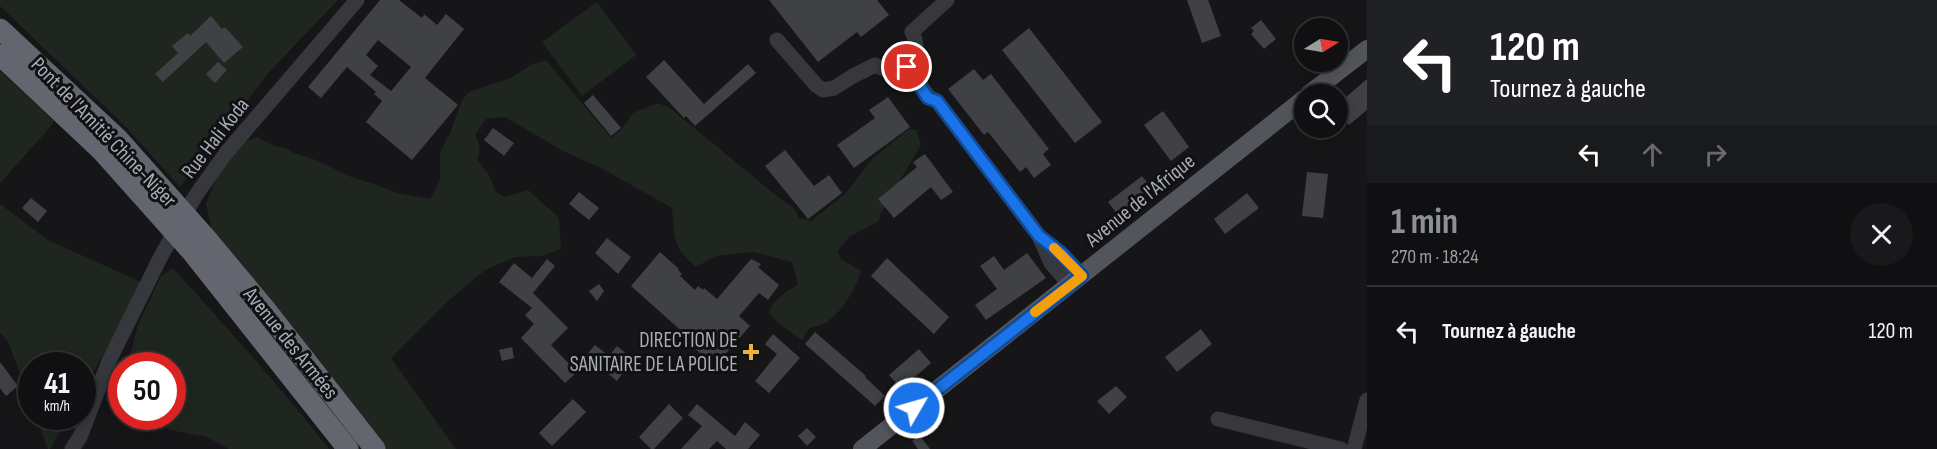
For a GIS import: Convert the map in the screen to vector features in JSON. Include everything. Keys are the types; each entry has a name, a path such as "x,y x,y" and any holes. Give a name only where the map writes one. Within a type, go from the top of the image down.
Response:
{"highway":[{"name":"Pont de l'Amitié Chine-Niger","path":"0,28 118,140 199,245"},
{"name":"Pont de l'Amitié Chine-Niger","path":"0,55 199,245"},
{"name":"Avenue des Armées","path":"199,245 375,449"},
{"name":"Avenue des Armées","path":"258,316 348,449"}],"main road":[{"path":"1323,84 1367,49"},
{"name":"Avenue de l'Afrique","path":"862,449 1294,107"}],"street":[{"name":"Rue Hali Koda","path":"78,445 109,362 161,256 196,195 226,153 357,0"},
{"path":"777,40 810,79 823,90 834,88 875,65 885,71 897,72 907,67 914,60 917,51 912,32 947,0"},
{"path":"907,67 928,98 937,101 1039,236 1062,254 1076,280"},
{"path":"1354,449 1367,400"},
{"path":"1218,419 1341,449"}],"shaded area":[{"path":"0,0 338,0 271,70 180,187 126,127 0,6"},
{"path":"597,2 636,55 582,96 542,42"},
{"path":"546,60 611,138 621,130 633,113 658,103 670,108 794,208 799,218 811,221 845,194 872,159 909,129 916,130 921,145 880,214 879,221 849,237 838,251 841,259 861,271 848,299 827,322 809,328 802,340 778,323 769,313 777,299 798,284 792,262 753,252 716,256 696,267 683,254 676,241 672,208 601,168 565,152 505,117 486,119 475,135 479,148 477,160 488,173 496,192 505,197 528,190 559,218 561,249 541,256 514,257 484,271 449,300 391,358 456,449 384,449 213,235 206,204 221,167 239,143 257,137 274,146 286,148 316,160 351,177 397,193 430,199 440,180 440,152 451,131 462,100 469,92 511,78 531,65"},
{"path":"0,71 54,121 0,183"},
{"path":"0,204 48,240 143,283 96,368 96,352 18,352 18,368 8,341 0,332"},
{"path":"173,268 272,380 329,449 229,449 207,437 170,430 186,430 186,352 131,352 138,325 161,276"},
{"path":"41,430 61,430 50,449 48,449"}],"building":[{"path":"380,0 399,0 422,18 424,14 437,25 446,14 464,29 425,78 458,105 412,160 366,122 382,101 374,94 376,92 347,67 321,98 308,87","holes":["378,40 411,67 391,91 370,75 378,66 366,55"]},
{"path":"769,0 877,0 889,15 861,37 857,32 818,62"},
{"path":"1187,0 1208,0 1221,36 1202,43"},
{"path":"211,16 222,29 225,27 243,47 224,63 206,42 163,82 155,74 178,53 172,46 188,33 190,36"},
{"path":"1261,20 1276,39 1264,49 1251,34 1254,31 1251,28"},
{"path":"1029,28 1102,122 1075,143 1002,50"},
{"path":"664,60 704,104 748,64 756,73 695,126 686,116 684,118 646,77"},
{"path":"218,62 227,70 215,83 206,74"},
{"path":"974,69 983,80 991,74 1049,149 1043,154 1051,165 1034,178 1026,167 1020,172 988,132 984,135 948,89"},
{"path":"1367,79 1367,110 1349,125 1348,124 1348,95"},
{"path":"593,95 621,128 611,136 584,103"},
{"path":"888,97 910,127 854,168 837,145 875,118 869,110"},
{"path":"1163,111 1189,147 1171,161 1144,125"},
{"path":"493,128 514,143 504,156 484,140"},
{"path":"785,150 814,186 829,175 842,193 808,219 765,166"},
{"path":"925,154 953,192 941,200 931,187 894,218 878,199 917,167 913,162"},
{"path":"1307,172 1328,174 1323,218 1302,216"},
{"path":"1142,176 1156,194 1122,220 1108,202"},
{"path":"579,192 599,208 589,220 569,204"},
{"path":"1247,193 1259,208 1225,234 1214,219"},
{"path":"31,198 47,211 38,222 22,208"},
{"path":"607,238 631,257 618,274 595,253"},
{"path":"660,252 679,269 682,274 680,276 695,290 698,286 703,290 704,288 717,299 751,259 761,264 758,267 779,285 768,300 759,293 739,316 750,326 721,359 714,353 708,360 692,346 695,343 631,286"},
{"path":"1027,253 1046,278 986,320 975,305 997,289 980,266 994,256 1004,270"},
{"path":"887,258 949,317 934,334 871,276"},
{"path":"547,259 555,266 533,293 568,328 551,345 577,372 565,383 521,338 534,324 525,315 532,308 499,282 514,263 532,278"},
{"path":"599,284 604,291 597,301 589,291"},
{"path":"1201,329 1212,344 1177,372 1165,357"},
{"path":"815,332 866,376 885,396 875,406 805,344"},
{"path":"773,334 800,358 769,393 755,381 777,354 765,344"},
{"path":"595,345 609,356 617,346 633,359 617,381 593,362 590,366 582,360"},
{"path":"512,347 514,358 502,361 499,350"},
{"path":"919,349 931,363 901,389 889,375"},
{"path":"0,362 18,386 6,396 0,388"},
{"path":"1116,386 1127,397 1109,414 1097,401"},
{"path":"573,399 586,412 552,446 539,433"},
{"path":"669,404 683,418 654,449 651,449 639,437"},
{"path":"697,404 735,436 745,422 760,435 748,449 726,449 717,441 709,449 681,449 702,426 688,415"},
{"path":"807,428 816,437 807,446 798,436"},
{"path":"919,435 930,449 918,449 912,441"}],"slow traffic":[{"path":"1035,312 1082,276 1054,248"}],"place":[{"name":"DIRECTION DE SANITAIRE DE LA POLICE","path":"751,352"}],"route":[{"path":"907,67 928,98 937,101 1039,236 1062,254 1082,276 914,408"}]}
